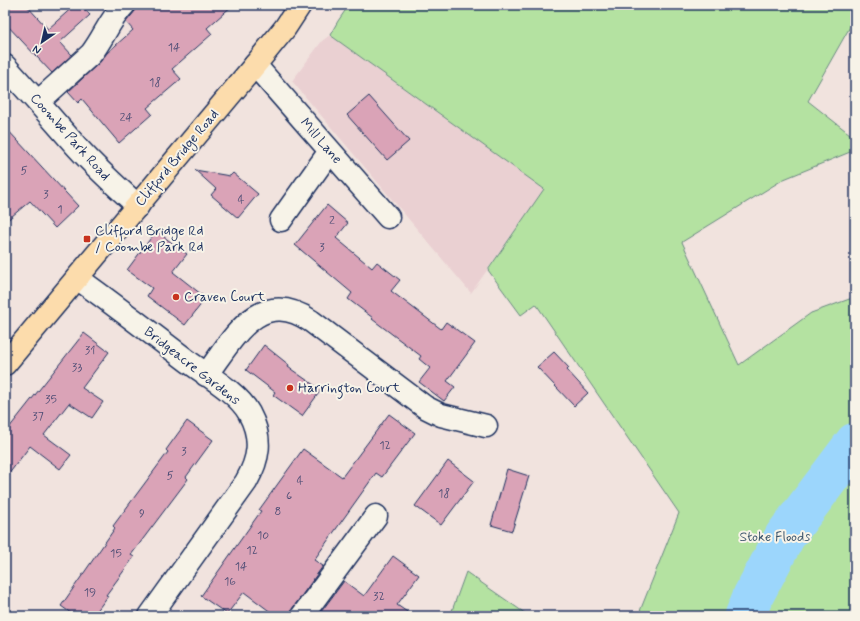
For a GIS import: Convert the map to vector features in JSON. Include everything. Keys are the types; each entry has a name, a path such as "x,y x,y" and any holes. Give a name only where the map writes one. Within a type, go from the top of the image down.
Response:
{"main road":[{"name":"Clifford Bridge Road","path":"5,364 285,28 300,5"}],"street":[{"path":"38,102 98,46 115,8"},
{"name":"Mill Lane","path":"255,64 388,217"},
{"name":"Coombe Park Road","path":"5,66 105,177 138,206"},
{"path":"280,220 330,151"},
{"name":"Bridgeacre Gardens","path":"77,278 238,400 248,412 258,439 256,459 246,482 150,616"},
{"path":"206,375 241,328 248,321 267,311 289,310 300,314 311,321 425,407 441,415 486,426"},
{"path":"302,616 376,516"}],"shaded area":[{"path":"330,35 544,189 471,293 292,81 322,41"}],"green space":[{"name":"Stoke Floods","path":"349,5 855,5 855,18 808,101 855,138 855,150 784,179 682,242 739,365 811,313 855,297 855,616 638,616 679,513 536,304 521,315 488,270 544,189 330,35"},
{"path":"466,572 529,616 450,616"}],"building":[{"path":"5,5 26,5 48,29 75,5 81,5 90,15 60,42 72,55 52,73 5,23"},
{"path":"140,5 233,5 207,28 212,34 172,69 181,79 147,108 152,114 119,143 82,99 78,103 68,92 99,63 107,53 133,30 126,22"},
{"path":"369,96 409,141 387,160 347,115"},
{"path":"5,127 78,206 55,228 30,201 5,222"},
{"path":"195,170 230,176 233,173 258,194 238,218 211,195 216,189"},
{"path":"327,205 348,223 336,238 372,268 377,262 400,280 391,291 441,329 446,322 475,343 447,381 455,387 444,401 419,382 430,368 419,359 421,356 348,299 352,293 295,245"},
{"path":"156,231 187,254 173,272 206,298 185,325 147,296 152,288 127,270"},
{"path":"84,333 109,352 82,388 103,402 92,418 69,403 44,435 71,455 60,469 30,446 5,479 5,433"},
{"path":"264,345 289,365 288,367 321,390 302,416 273,395 275,392 246,370"},
{"path":"554,352 569,368 567,370 588,393 574,406 537,367"},
{"path":"389,414 415,433 382,477 376,473 314,560 323,566 292,609 290,616 276,616 244,592 227,614 201,596 261,511 259,510 303,449 342,477"},
{"path":"187,421 213,440 186,477 188,479 131,555 134,557 106,595 108,596 93,616 75,616 61,606 115,528 113,526 168,452 166,450"},
{"path":"448,461 474,481 441,525 415,506"},
{"path":"507,469 529,476 512,531 491,525"},
{"path":"393,556 419,575 397,605 413,616 318,616 344,581 364,596"}],"waterway":[{"path":"745,616 753,596 785,536 855,443"}],"place":[{"name":"Clifford Bridge Rd / Coombe Park Rd","path":"87,239"},
{"name":"Craven Court","path":"176,297"},
{"name":"Harrington Court","path":"290,388"}]}
